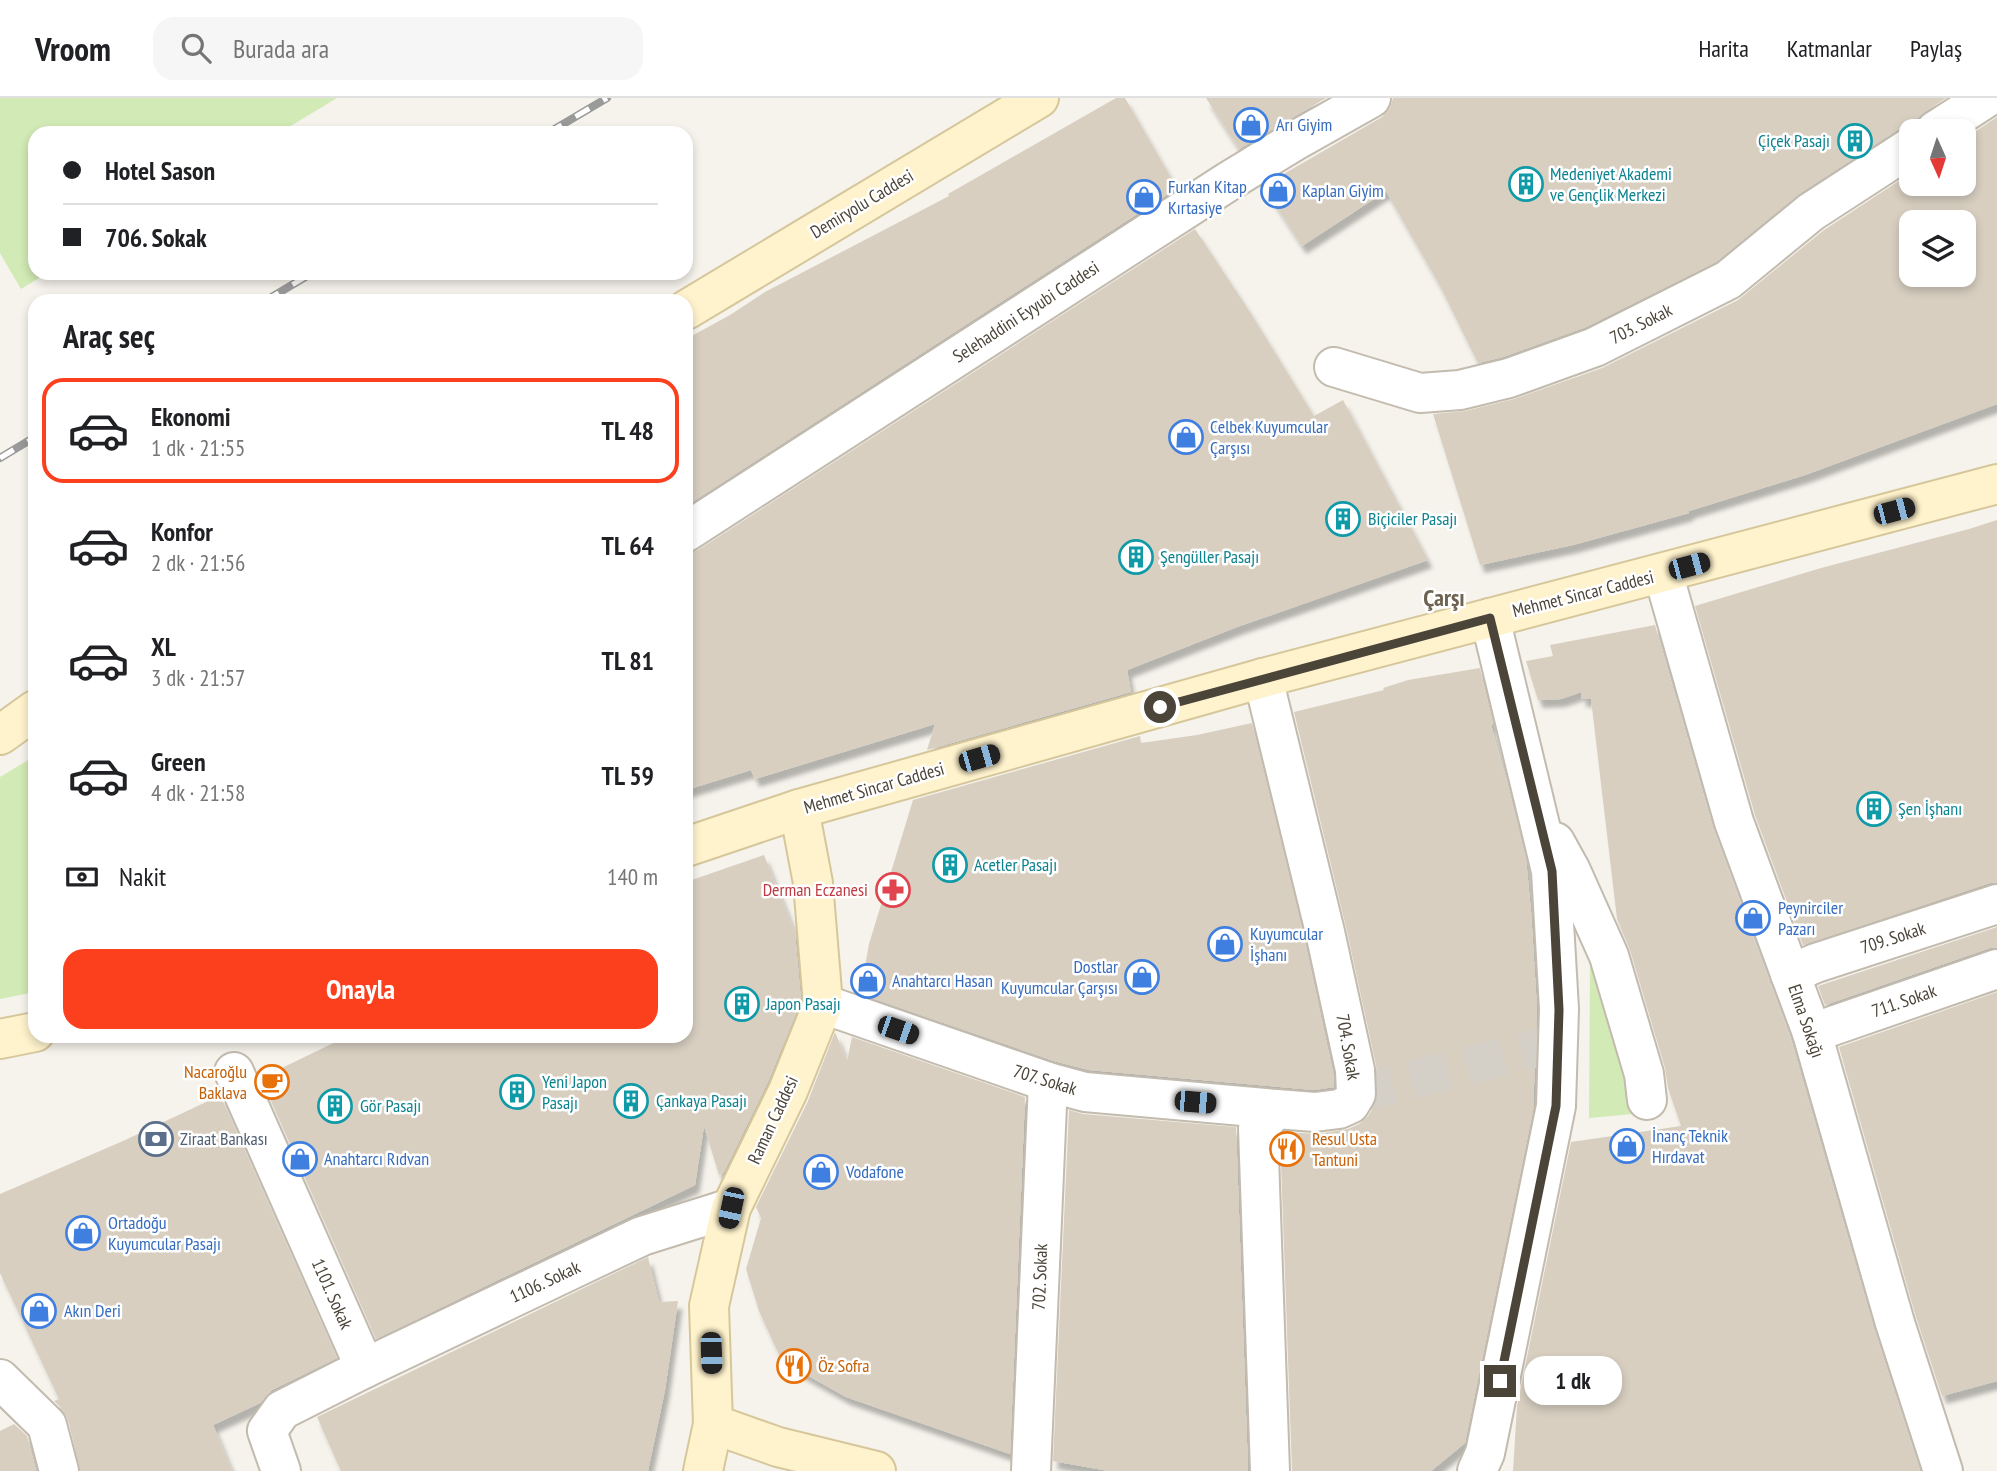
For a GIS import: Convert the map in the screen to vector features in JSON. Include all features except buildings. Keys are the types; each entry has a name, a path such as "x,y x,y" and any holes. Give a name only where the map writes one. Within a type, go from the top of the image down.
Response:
{"street":[{"name":"Demiryolu Caddesi","path":"693,306 1039,98"},
{"name":"Selehaddini Eyyubi Caddesi","path":"693,527 1229,181 1371,98"},
{"path":"1954,119 1986,98"},
{"name":"703. Sokak","path":"1334,367 1420,393 1460,390 1509,378 1595,347 1728,281 1811,212 1899,155"},
{"name":"Mehmet Sincar Caddesi","path":"693,845 799,809 1263,678 1997,484"},
{"name":"Elma Sokağı","path":"1663,573 1734,822 1812,1033 1895,1323 1943,1471"},
{"path":"1477,1471 1485,1453 1556,1106 1559,1010 1552,871 1490,618"},
{"name":"704. Sokak","path":"1263,678 1325,932 1354,1070 1356,1094 1350,1104 1339,1109 1315,1112 1276,1109"},
{"path":"0,734 28,715"},
{"path":"1536,806 1571,871 1609,956 1644,1074 1647,1100"},
{"name":"Raman Caddesi","path":"702,1471 713,1424 709,1306 731,1208 788,1090 823,1004 813,883 799,809"},
{"name":"709. Sokak","path":"1790,974 1997,904"},
{"name":"711. Sokak","path":"1812,1033 1997,970"},
{"name":"707. Sokak","path":"823,1004 1048,1082 1085,1092 1276,1109"},
{"path":"0,1039 28,1033"},
{"name":"1101. Sokak","path":"234,1072 365,1368"},
{"name":"702. Sokak","path":"1031,1471 1048,1082"},
{"path":"1270,1471 1258,1128 1276,1109"},
{"name":"1106. Sokak","path":"365,1368 642,1236 731,1208"},
{"path":"281,1471 267,1431 282,1410 365,1368"},
{"path":"0,1379 47,1425 59,1471"},
{"path":"713,1424 778,1447 876,1471"}],"green space":[{"path":"0,98 337,98 291,126 28,126 28,280 36,280 21,289 0,253"},
{"path":"28,760 28,993 0,999 0,777"},
{"path":"1590,962 1598,962 1633,1114 1589,1118"}],"tunnel":[{"path":"1356,1094 1558,1043"}],"railway":[{"path":"560,126 607,98"},
{"path":"277,294 300,280"},
{"path":"0,458 28,441"}],"place":[{"name":"Arı Giyim","path":"1251,125"},
{"name":"Çiçek Pasajı","path":"1855,141"},
{"name":"Medeniyet Akademi ve Gençlik Merkezi","path":"1526,184"},
{"name":"Kaplan Giyim","path":"1278,191"},
{"name":"Furkan Kitap Kırtasiye","path":"1144,197"},
{"name":"Celbek Kuyumcular Çarşısı","path":"1186,437"},
{"name":"Biçiciler Pasajı","path":"1343,519"},
{"name":"Şengüller Pasajı","path":"1136,557"},
{"name":"Şen İşhanı","path":"1874,809"},
{"name":"Acetler Pasajı","path":"950,865"},
{"name":"Derman Eczanesi","path":"893,890"},
{"name":"Peynirciler Pazarı","path":"1753,918"},
{"name":"Kuyumcular İşhanı","path":"1225,944"},
{"name":"Dostlar Kuyumcular Çarşısı","path":"1142,977"},
{"name":"Anahtarcı Hasan","path":"868,981"},
{"name":"Japon Pasajı","path":"742,1004"},
{"name":"Nacaroğlu Baklava","path":"272,1082"},
{"name":"Yeni Japon Pasajı","path":"517,1092"},
{"name":"Çankaya Pasajı","path":"631,1101"},
{"name":"Gör Pasajı","path":"335,1106"},
{"name":"Ziraat Bankası","path":"156,1139"},
{"name":"İnanç Teknik Hırdavat","path":"1627,1146"},
{"name":"Resul Usta Tantuni","path":"1287,1149"},
{"name":"Anahtarcı Rıdvan","path":"300,1159"},
{"name":"Vodafone","path":"821,1172"},
{"name":"Ortadoğu Kuyumcular Pasajı","path":"83,1233"},
{"name":"Akın Deri","path":"39,1311"},
{"name":"Öz Sofra","path":"794,1366"}],"district":[{"name":"Çarşı","path":"1444,598"}],"route":[{"path":"1160,707 1490,618 1552,871 1559,1010 1556,1106 1500,1381"}]}
